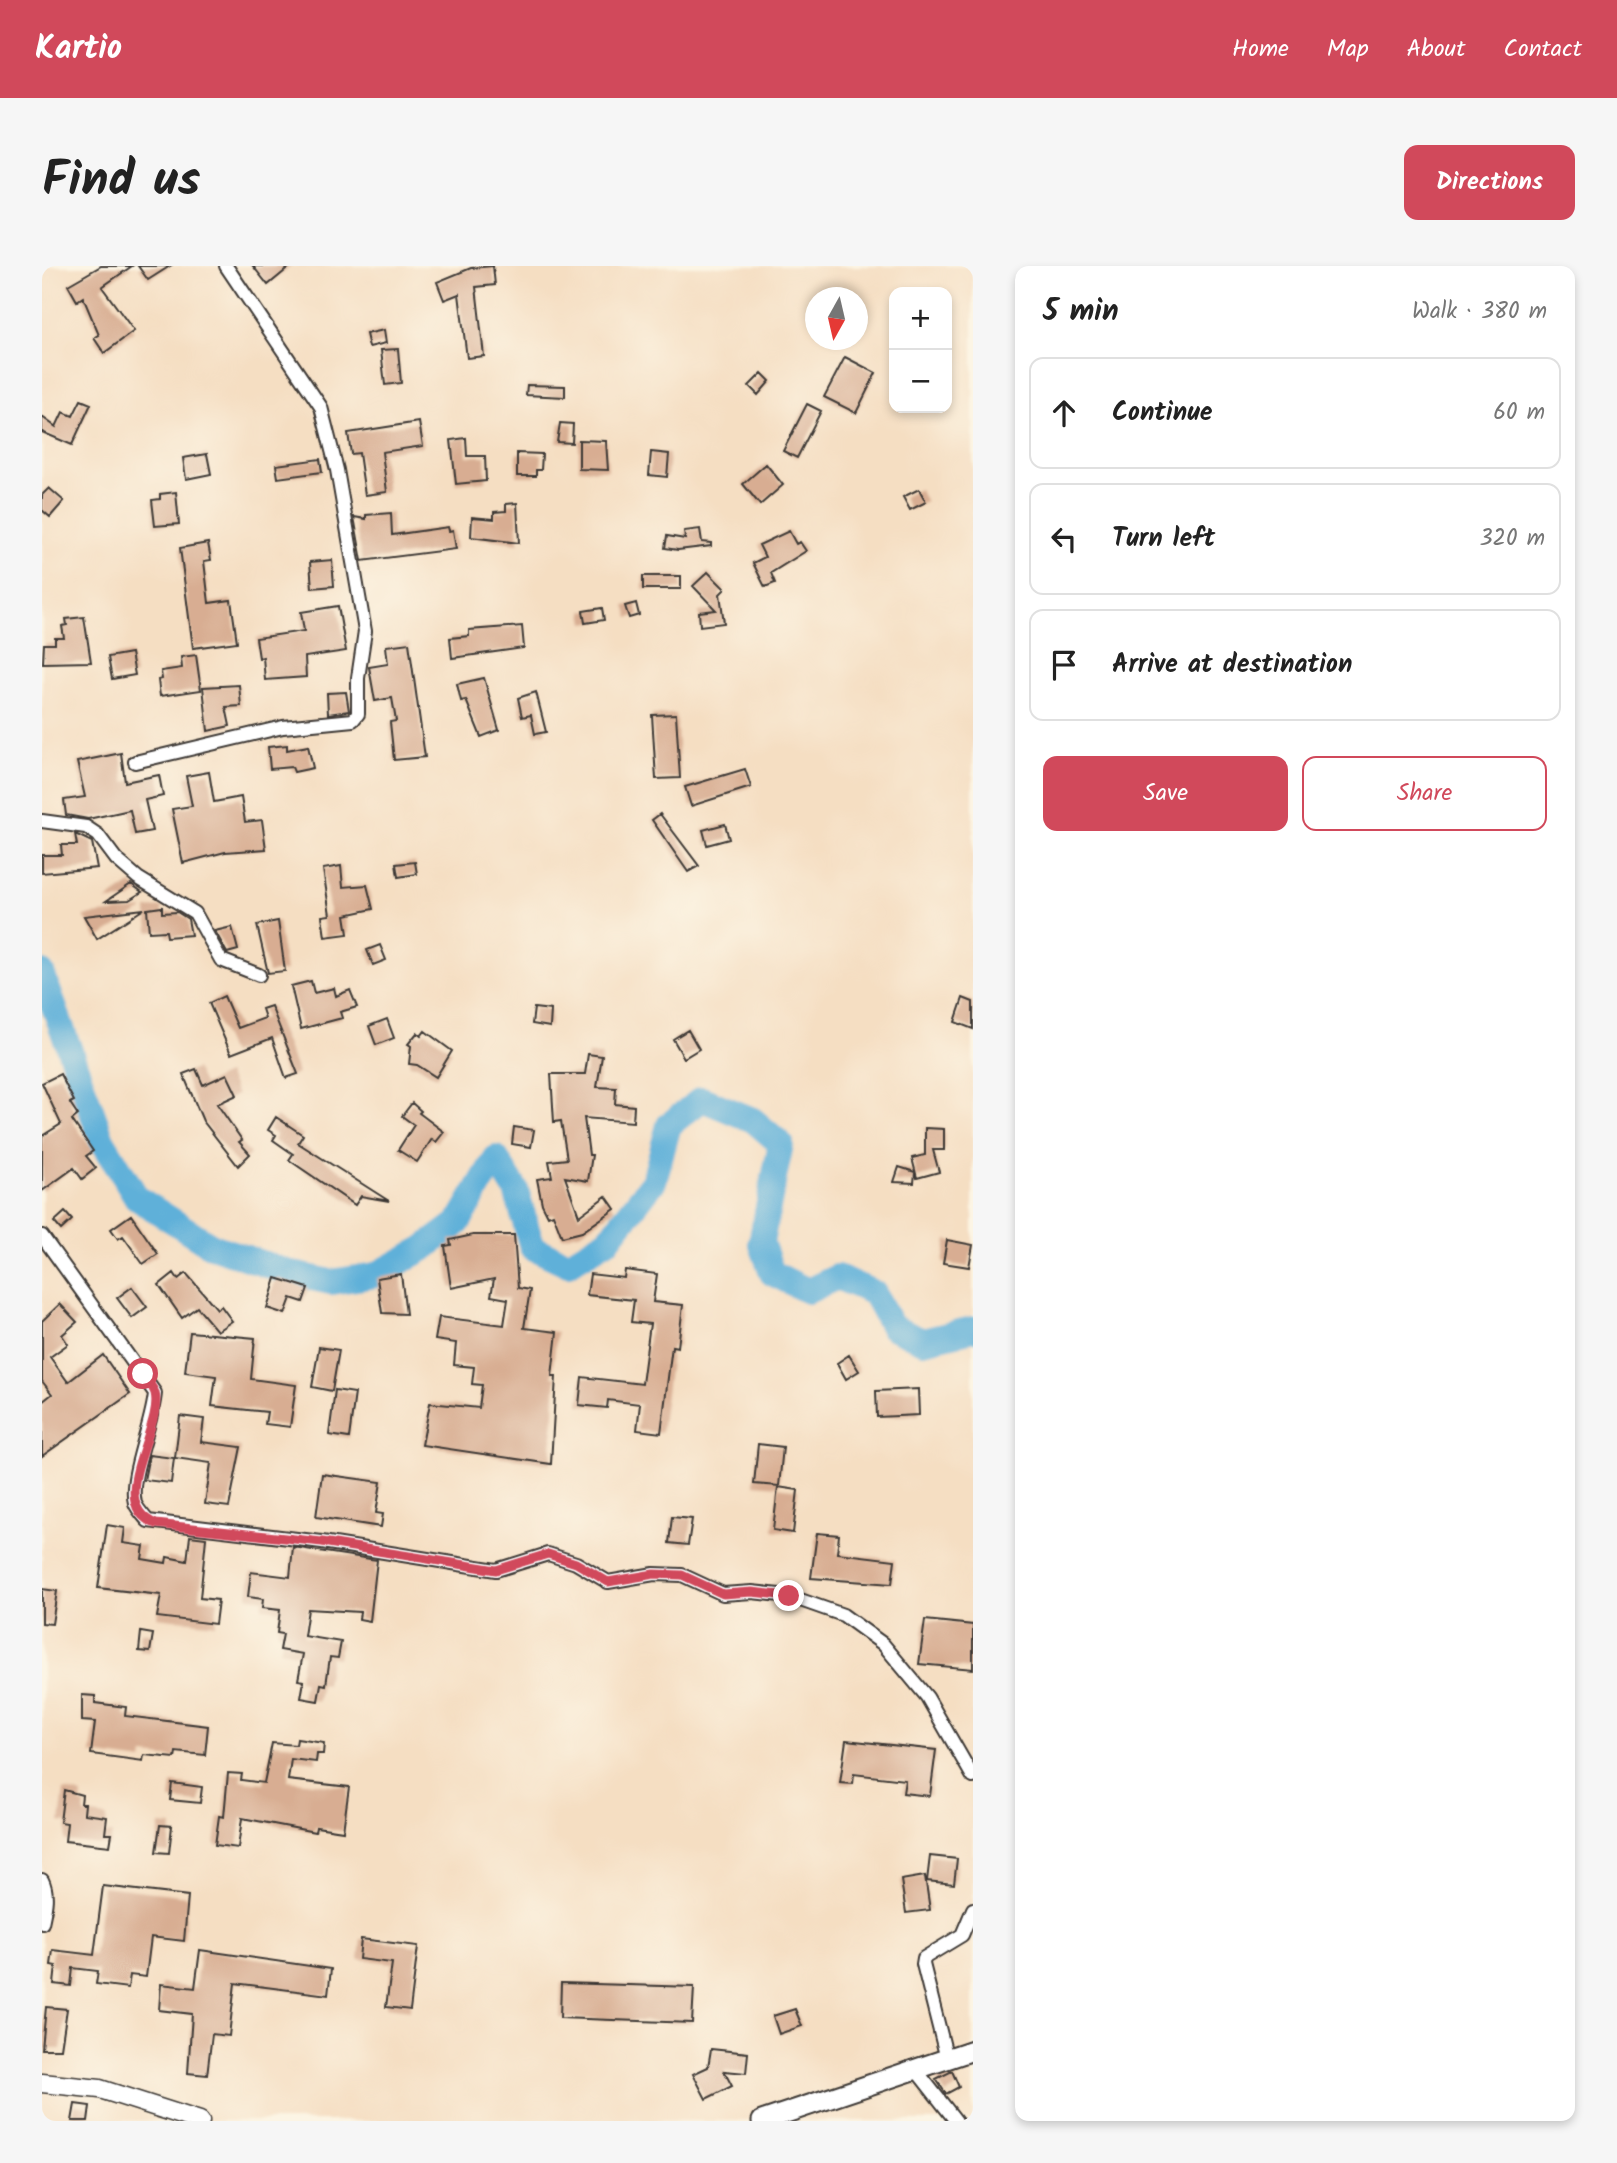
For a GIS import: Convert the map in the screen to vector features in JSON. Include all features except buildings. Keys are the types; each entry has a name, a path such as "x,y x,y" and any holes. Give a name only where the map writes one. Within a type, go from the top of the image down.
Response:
{"main road":[{"path":"762,2121 973,2050"},
{"path":"42,2083 100,2089 200,2121"}],"street":[{"path":"135,762 283,727 353,720 358,714 358,678 365,631 337,470 321,407 226,266"},
{"path":"42,821 86,827 98,835 116,859 138,878 195,913 221,960 259,975"},
{"path":"42,1236 155,1392 153,1416 137,1464 135,1502 148,1521 322,1542 496,1570 548,1554 576,1563 608,1582 654,1574 682,1575 723,1594 752,1592 789,1596 843,1615 883,1644 927,1697 973,1776"},
{"path":"42,1881 46,1888 46,1905 42,1923"},
{"path":"947,2059 923,1964 924,1958 962,1935 973,1909"},
{"path":"916,2070 956,2121"}],"waterway":[{"path":"42,973 102,1140 137,1198 212,1246 293,1274 331,1282 376,1275 423,1249 458,1223 496,1158 516,1190 532,1247 568,1264 609,1239 654,1181 669,1125 702,1099 753,1120 781,1144 761,1242 772,1273 808,1291 837,1277 874,1293 892,1327 923,1341 973,1329"}],"route":[{"path":"143,1374 155,1392 153,1416 137,1464 135,1502 148,1521 156,1524 322,1542 496,1570 510,1568 548,1554 576,1563 608,1582 654,1574 682,1575 700,1581 723,1594 752,1592 789,1596"}]}
